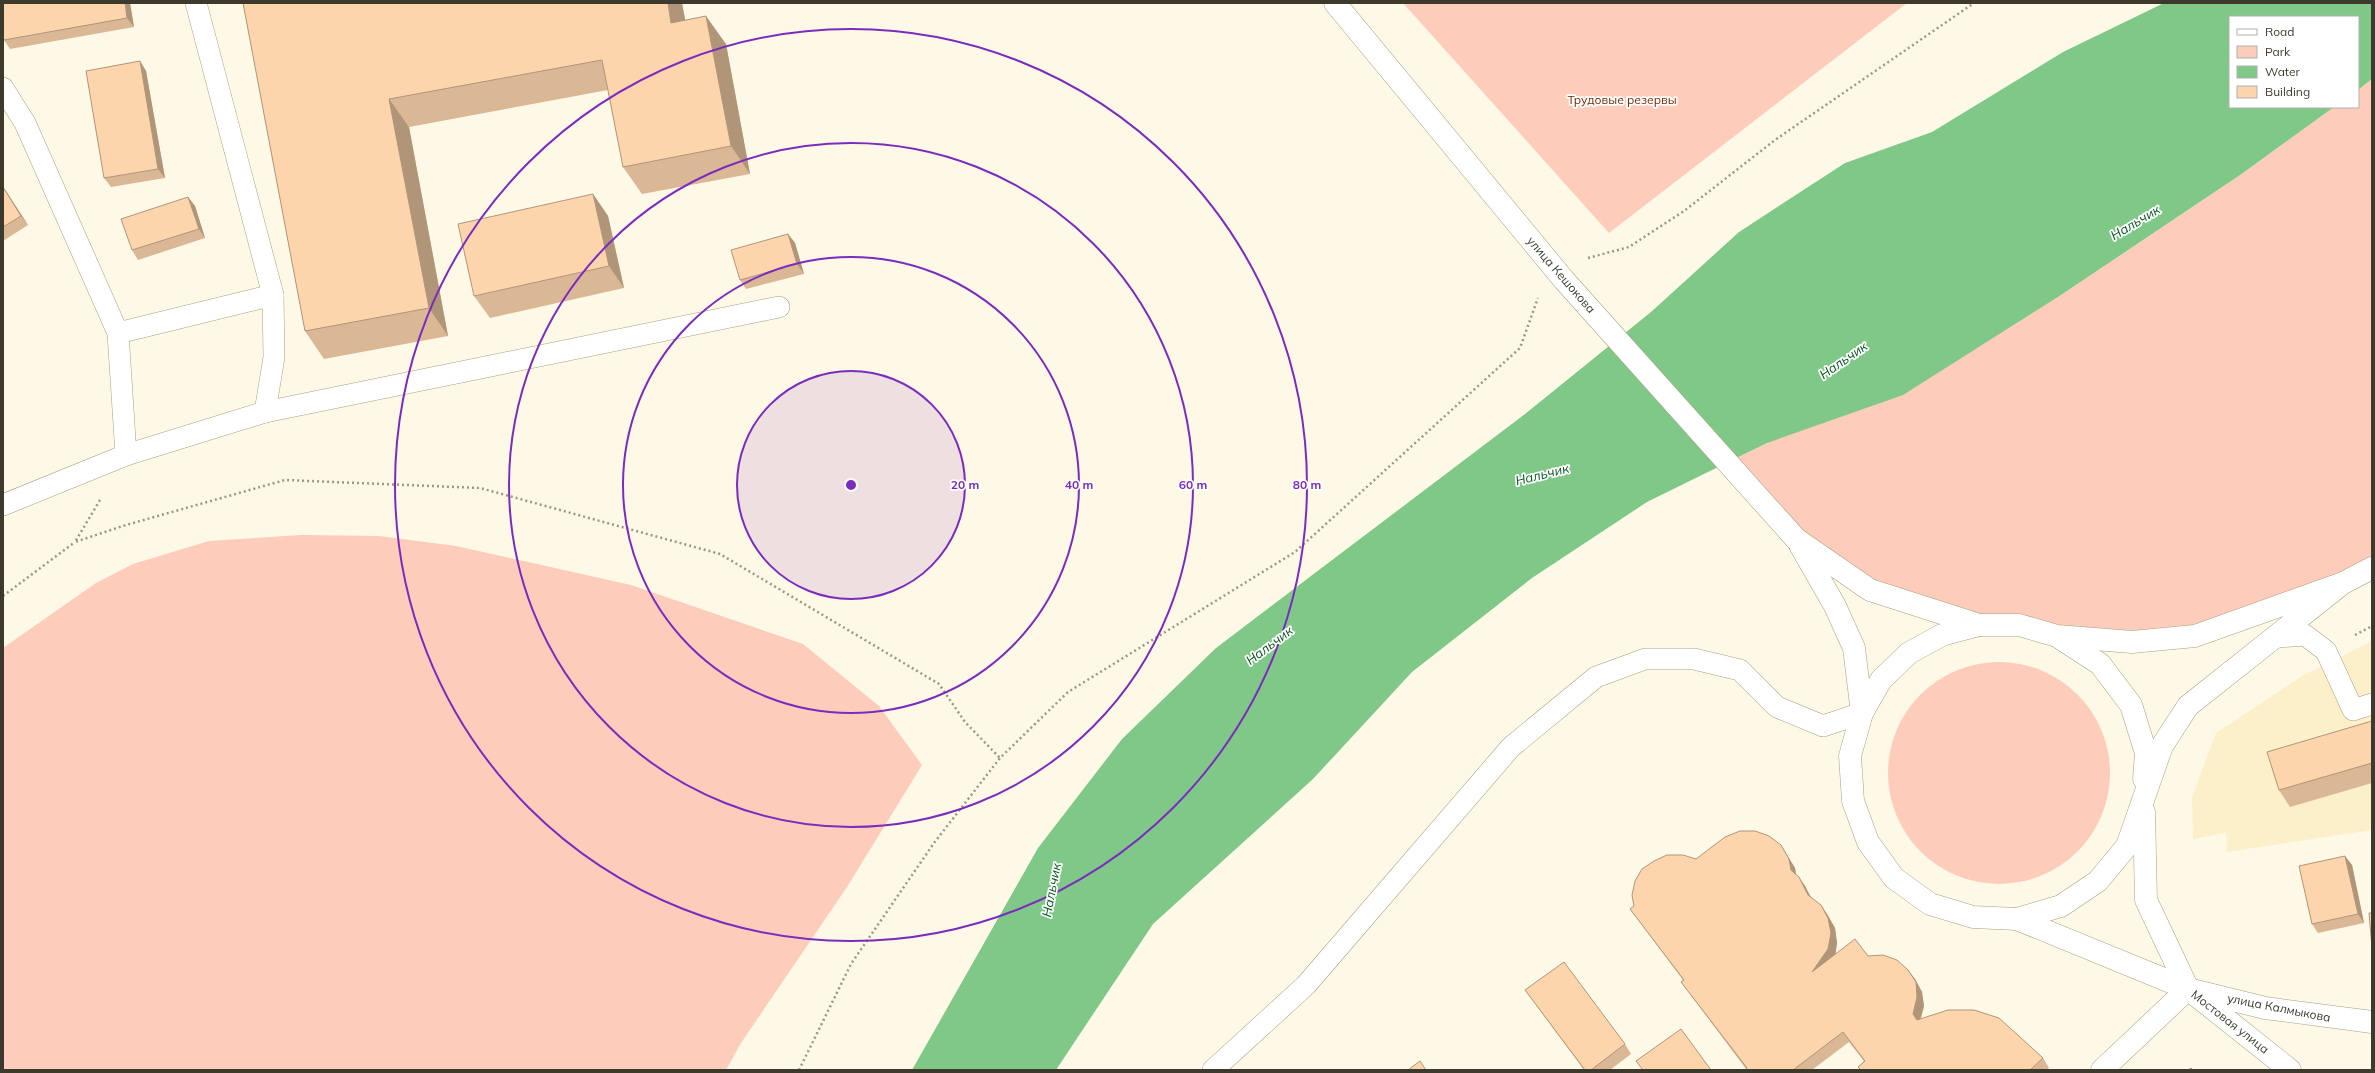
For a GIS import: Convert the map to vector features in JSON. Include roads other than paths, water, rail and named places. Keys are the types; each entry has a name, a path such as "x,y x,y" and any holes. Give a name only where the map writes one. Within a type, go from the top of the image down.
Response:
{"main road":[{"name":"улица Кешокова","path":"1335,3 1564,280 1796,539"},
{"path":"1796,539 1870,590 1979,625"},
{"path":"1796,539 1835,606 1854,648 1862,713"},
{"path":"2343,583 2277,637 2188,706 2162,746 2143,804 2127,846 2098,881 2061,906 2017,919 1973,917 1930,904 1894,878 1868,842 1852,801 1850,756 1862,713 1881,680 1909,653 1942,635 1979,625 2019,625 2057,636 2132,642 2195,636 2343,583 2372,568"},
{"path":"2057,636 2100,664 2131,704 2146,753 2143,804 2146,900 2188,989"},
{"path":"2017,919 2188,989"},
{"path":"2102,1070 2188,989"},
{"name":"улица Калмыкова","path":"2188,989 2265,1008 2372,1022"},
{"name":"Мостовая улица","path":"2188,989 2290,1070"}],"lane":[{"path":"196,3 273,294 274,357 264,412"},
{"path":"3,88 24,123 118,333 126,455"},
{"path":"118,333 273,294"},
{"path":"3,505 126,455 264,412 779,306"},
{"path":"2277,637 2305,635 2326,651 2353,710 2372,704"},
{"path":"1213,1070 1306,985 1510,747 1596,677 1645,659 1694,659 1740,670 1777,707 1823,726 1862,713"}],"water":[{"name":"Нальчик","path":"2164,3 2372,3 2372,79 2359,89 2359,16 2229,16 2229,108 2333,108 2243,173 2061,295 1903,395 1767,443 1647,502 1532,578 1412,672 1313,779 1153,924 1056,1070 912,1070 1038,848 1122,739 1216,648 1525,414 1651,312 1739,232 1845,163 1932,132 2063,52"}],"park label":[{"name":"Трудовые резервы","path":"1622,100"}]}
